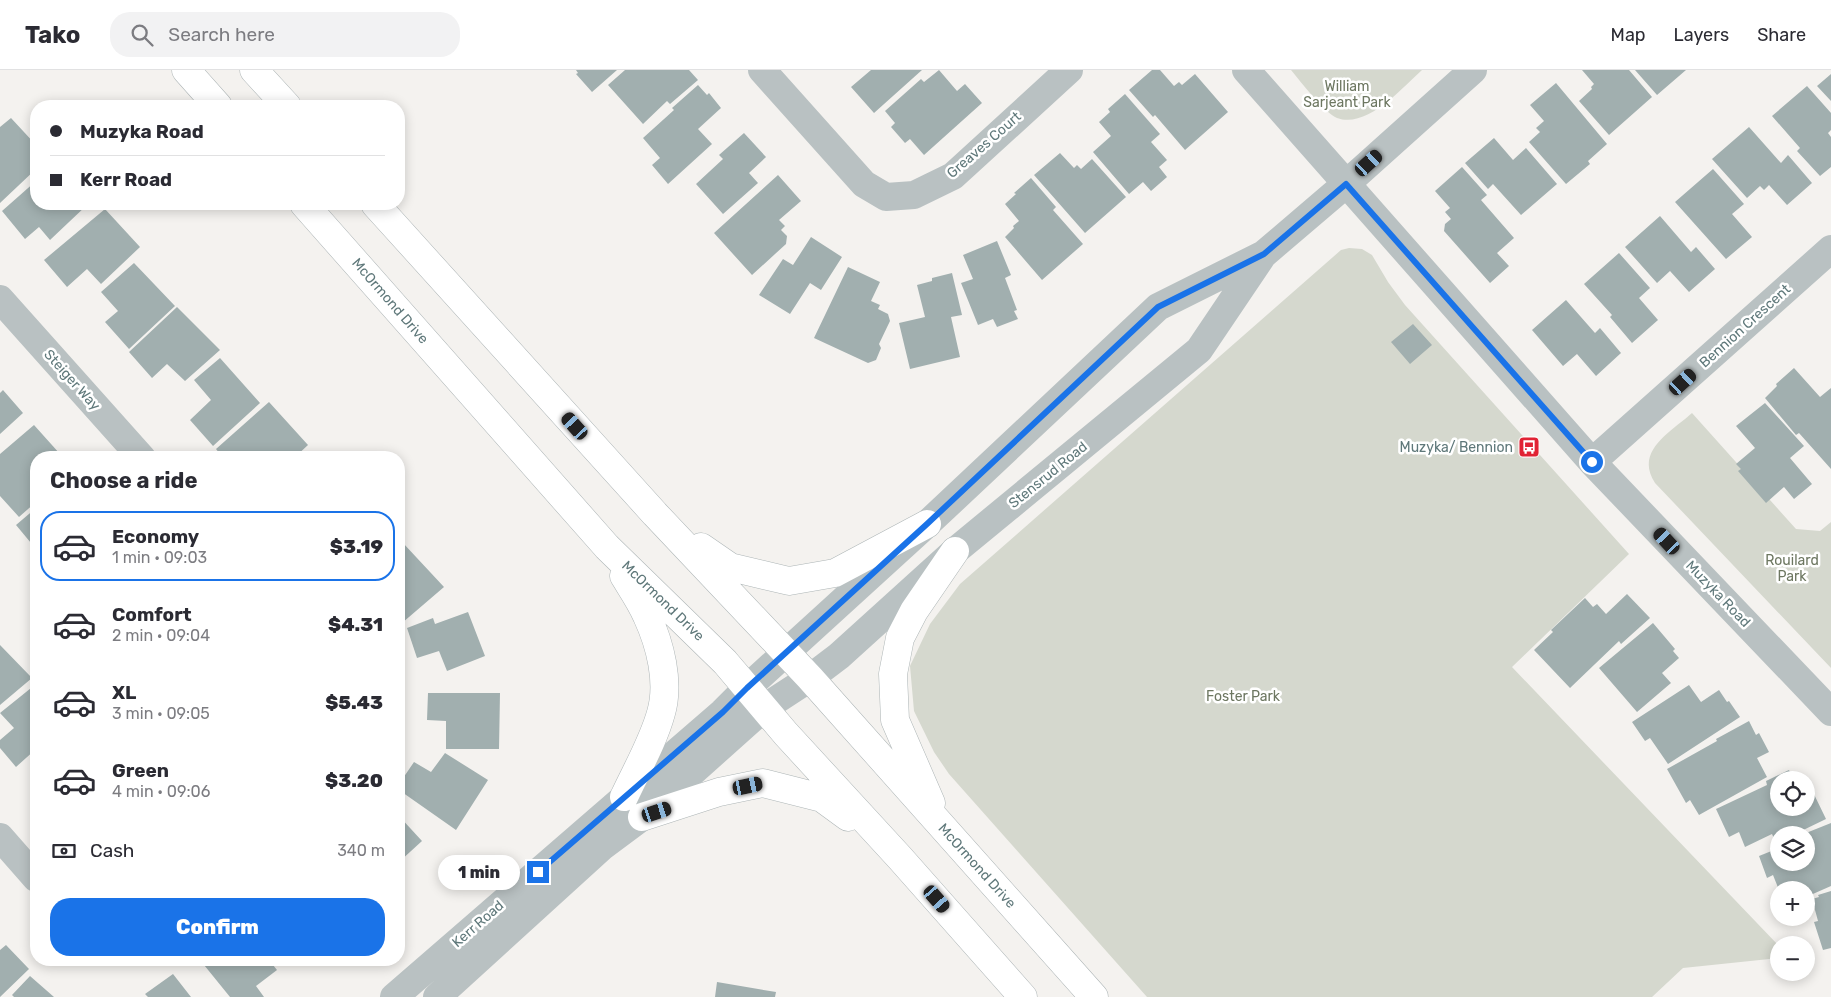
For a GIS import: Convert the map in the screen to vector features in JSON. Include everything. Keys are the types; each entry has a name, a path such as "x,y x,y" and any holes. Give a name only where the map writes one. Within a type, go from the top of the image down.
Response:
{"main road":[{"path":"186,70 213,100"},
{"path":"254,70 282,100"},
{"name":"McOrmond Drive","path":"309,210 607,547 725,662 786,734 900,858 1023,997"},
{"name":"McOrmond Drive","path":"380,210 654,514 810,678 1094,997"},
{"path":"654,514 730,568 789,581 834,573 927,524"},
{"path":"607,547 647,616 661,658 664,696 661,713 651,739 624,797"},
{"path":"941,825 896,720 893,674 900,638 914,611 955,551"},
{"path":"642,817 719,792 763,783 822,798 900,858"}],"street":[{"name":"Greaves Court","path":"762,70 864,184 886,197 914,195 953,176 1069,70"},
{"name":"Muzyka Road","path":"1246,70 1592,462 1831,712"},
{"name":"Stensrud Road","path":"786,653 927,524 1158,307 1264,254 1346,184 1473,70"},
{"name":"Bennion Crescent","path":"1592,462 1831,250"},
{"name":"Stensrud Road","path":"810,678 839,656 955,551 1199,350 1264,254"},
{"name":"Steiger Way","path":"1,302 136,451"},
{"name":"Kerr Road","path":"437,997 603,846 642,817 755,698 786,653"},
{"name":"Kerr Road","path":"394,997 723,712 810,678"},
{"path":"0,837 30,871"}],"green space":[{"name":"William Sarjeant Park","path":"1291,70 1422,70 1383,105 1360,118 1348,120 1337,118 1326,110"},
{"name":"Foster Park","path":"1349,248 1362,249 1372,255 1388,282 1405,305 1629,554 1512,667 1770,937 1770,959 1683,968 1652,997 1147,997 949,774 934,752 914,711 910,666 930,624 960,584 1341,250"},
{"name":"Rouilard Park","path":"1692,413 1796,529 1820,531 1831,522 1831,668 1655,483 1650,472 1649,461 1652,452 1666,435"}],"building":[{"path":"576,70 617,70 592,92 576,74 578,73"},
{"path":"625,70 689,70 698,80 670,104 667,101 643,124 608,85"},
{"path":"871,70 922,70 874,113 851,87"},
{"path":"939,70 957,91 965,84 982,103 924,155 910,139 905,143 891,127 895,123 885,111 921,79 924,82"},
{"path":"1152,70 1160,70 1174,86 1179,82 1182,85 1195,74 1228,112 1185,150 1155,115 1153,117 1129,90"},
{"path":"1582,70 1629,70 1652,97 1609,135 1579,101 1592,89 1591,87 1594,84"},
{"path":"1635,70 1686,70 1657,95"},
{"path":"1831,74 1831,101 1817,86"},
{"path":"1556,83 1607,144 1588,161 1590,164 1566,184 1529,142 1540,132 1536,128 1544,121 1530,105"},
{"path":"698,85 707,95 709,93 721,108 698,129 712,144 668,184 652,165 660,158 643,138"},
{"path":"1807,86 1831,113 1831,130 1828,133 1831,137 1831,167 1820,176 1797,151 1800,148 1772,116"},
{"path":"1125,94 1160,134 1151,142 1167,160 1159,167 1167,177 1151,191 1143,182 1129,194 1093,152 1111,136 1099,122 1110,112 1108,109"},
{"path":"11,118 30,139 30,175 0,203 0,127"},
{"path":"1749,127 1781,163 1788,155 1812,183 1787,205 1769,185 1764,190 1760,186 1747,198 1712,159"},
{"path":"744,133 766,157 749,173 758,183 723,214 696,184 723,159 719,155"},
{"path":"1494,138 1513,160 1526,148 1557,184 1521,215 1493,184 1488,189 1465,163"},
{"path":"1060,153 1074,168 1077,165 1081,169 1092,159 1126,197 1085,233 1034,175"},
{"path":"1462,167 1487,195 1481,200 1514,238 1497,253 1509,266 1490,283 1444,231 1445,224 1451,219 1445,212 1450,208 1435,191"},
{"path":"1713,169 1744,204 1732,214 1752,237 1726,259 1675,202"},
{"path":"778,175 801,201 779,220 785,226 781,230 787,236 786,244 752,275 714,233"},
{"path":"1031,178 1056,207 1053,210 1083,244 1042,280 1005,237 1019,221 1005,204"},
{"path":"30,186 30,210 82,210 50,240 39,227 25,239 2,211"},
{"path":"104,210 106,210 140,247 101,284 87,269 67,287 44,260"},
{"path":"1660,216 1691,252 1696,247 1715,269 1689,292 1670,271 1657,283 1625,247"},
{"path":"811,237 842,257 821,290 810,283 790,314 759,295 783,259 793,265"},
{"path":"997,241 1011,275 1005,278 1017,310 1014,311 1018,319 997,327 993,319 978,325 961,283 973,279 963,255"},
{"path":"1619,253 1650,288 1639,298 1658,320 1632,343 1610,317 1612,315 1584,284"},
{"path":"134,263 175,306 129,349 105,322 118,311 101,292"},
{"path":"848,267 880,282 871,301 880,305 878,309 888,314 890,321 879,344 881,348 876,360 868,363 814,338"},
{"path":"952,273 962,315 951,317 960,357 910,369 899,323 925,317 917,285 932,281 932,278"},
{"path":"1566,300 1595,333 1600,328 1621,353 1596,376 1577,354 1563,366 1532,330"},
{"path":"177,307 220,350 185,381 167,364 152,378 129,352"},
{"path":"1413,324 1432,345 1410,364 1391,342"},
{"path":"220,358 260,403 213,446 190,420 211,400 194,380"},
{"path":"1794,368 1820,397 1831,388 1831,469 1799,433 1796,435 1765,398 1777,386 1776,384"},
{"path":"3,390 23,413 0,434 0,393"},
{"path":"269,402 308,445 302,451 218,451 216,449"},
{"path":"1765,403 1804,446 1790,458 1812,484 1794,499 1784,487 1766,503 1738,471 1741,469 1736,464 1755,448 1736,426"},
{"path":"34,425 57,451 30,451 30,507 19,517 0,496 0,454"},
{"path":"30,513 30,542 16,525"},
{"path":"405,545 444,587 405,620"},
{"path":"1627,594 1650,618 1621,644 1619,641 1570,688 1534,650 1553,632 1551,630 1585,598 1593,607 1597,604 1606,614"},
{"path":"468,612 485,656 447,671 439,651 417,658 407,628 433,618 435,624"},
{"path":"1653,623 1675,649 1673,651 1679,658 1662,673 1671,683 1637,712 1599,668"},
{"path":"0,645 30,676 30,680 0,705"},
{"path":"1689,685 1701,702 1719,690 1740,717 1668,764 1650,738 1645,741 1632,722"},
{"path":"30,689 30,754 16,767 0,748 0,740 14,728 0,713"},
{"path":"428,693 500,693 499,749 446,749 446,721 427,720"},
{"path":"1749,721 1756,735 1759,733 1769,752 1757,758 1767,777 1699,815 1690,800 1686,803 1667,769"},
{"path":"445,753 488,780 456,830 405,794 405,775 414,762 431,772"},
{"path":"1770,779 1770,816 1815,816 1815,796 1826,819 1812,826 1770,826 1770,835 1745,847 1739,832 1729,837 1716,809 1767,785 1766,781"},
{"path":"405,823 422,841 405,857"},
{"path":"1831,823 1831,886 1815,893 1815,881 1775,881 1773,875 1767,878 1759,856 1770,852 1770,871 1815,871 1815,829"},
{"path":"1831,891 1831,948 1823,950 1815,925 1815,922 1818,921 1815,910 1815,898 1819,897 1818,895"},
{"path":"6,945 29,969 0,997 0,950"},
{"path":"205,966 274,966 277,970 256,986 264,997 230,997"},
{"path":"173,974 191,997 148,997 145,994"},
{"path":"30,976 54,997 14,997 12,995"},
{"path":"717,982 776,992 775,997 715,997"}],"place":[{"name":"Muzyka/ Bennion","path":"1529,447"}],"route":[{"path":"538,872 723,712 1158,307 1264,254 1346,184 1592,462"}]}
